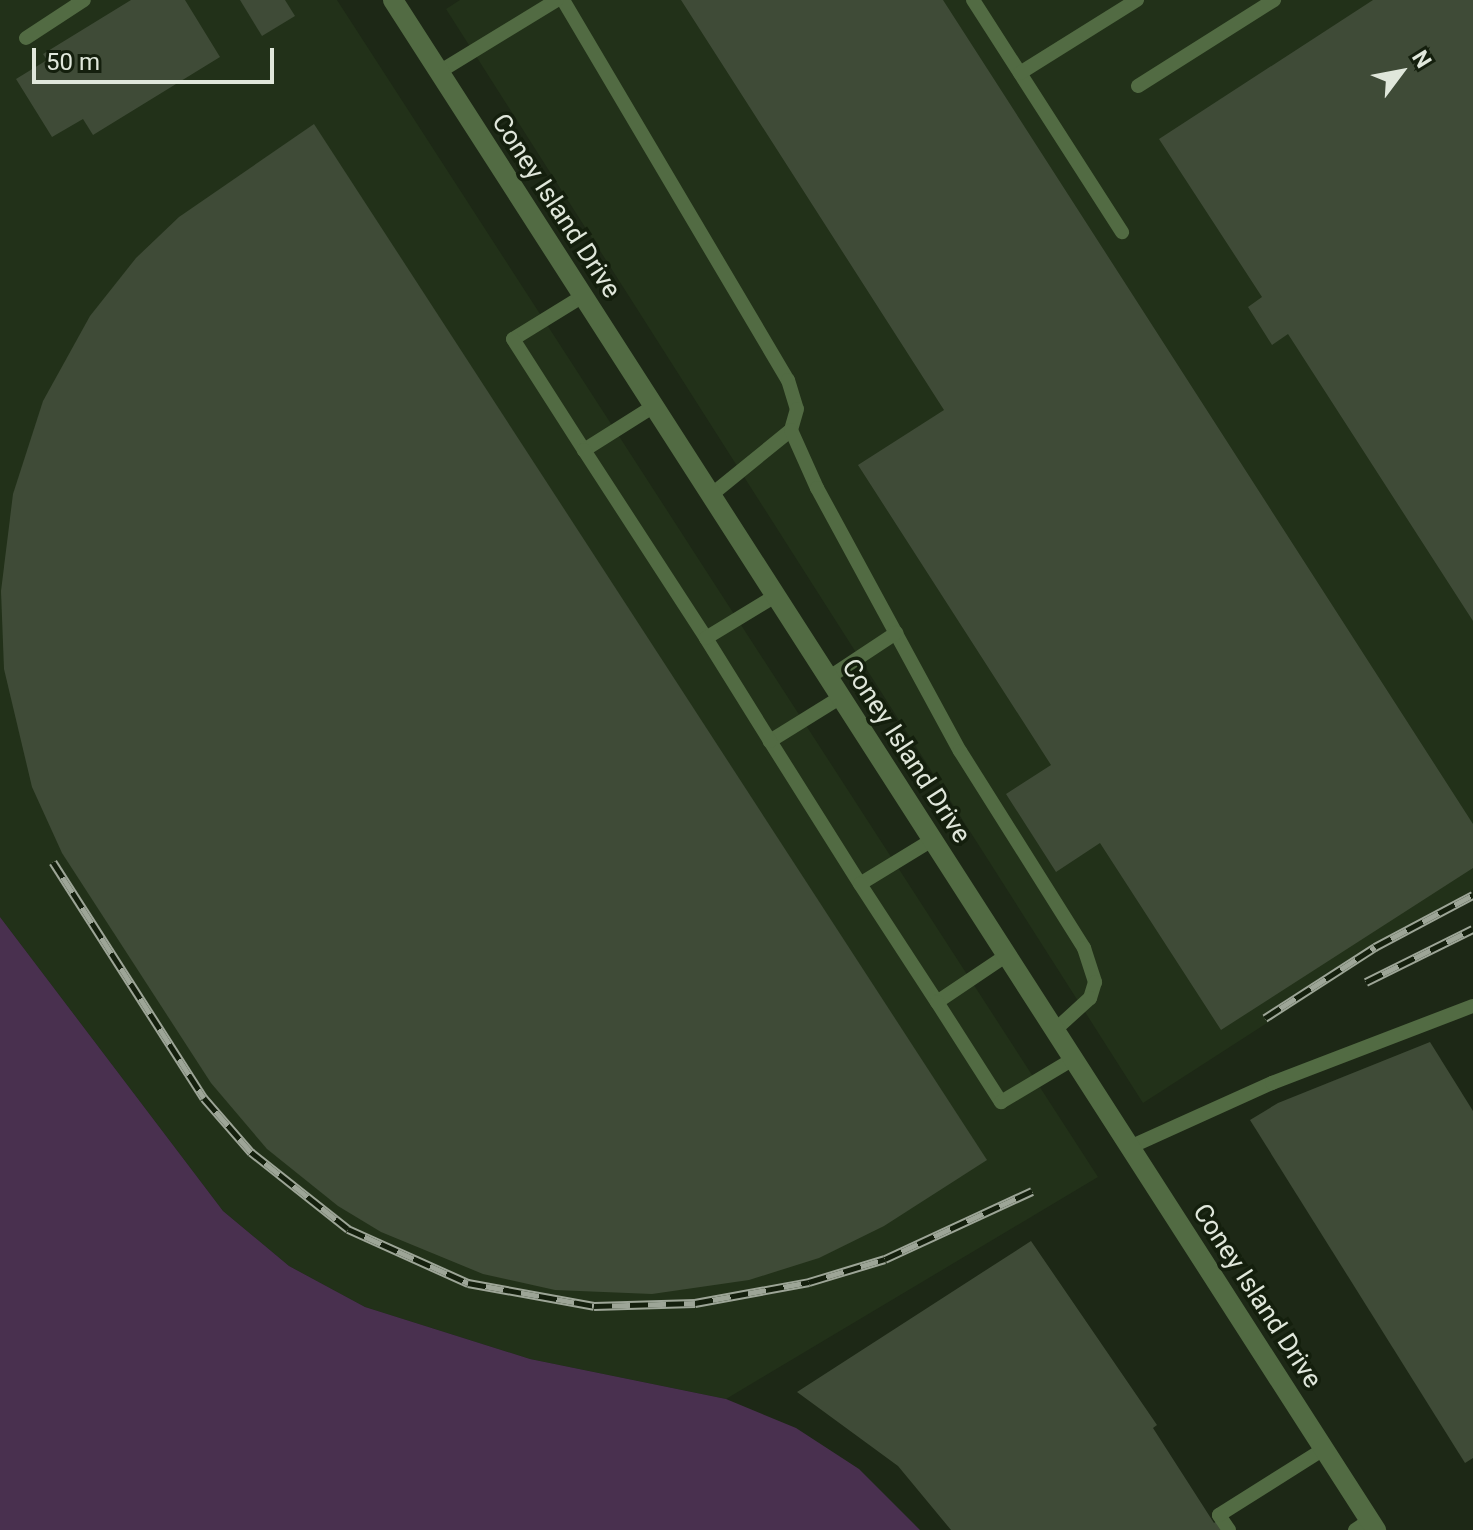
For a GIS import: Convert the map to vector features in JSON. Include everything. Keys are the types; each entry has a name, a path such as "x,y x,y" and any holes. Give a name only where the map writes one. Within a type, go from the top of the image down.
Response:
{"street":[{"name":"Coney Island Drive","path":"393,0 1324,1449 1367,1527"}],"lane":[{"path":"26,38 84,0"},
{"path":"439,72 560,0 788,380 797,409 791,430 711,495"},
{"path":"973,0 1122,232"},
{"path":"1020,73 1137,0"},
{"path":"1138,86 1274,0"},
{"path":"583,296 513,339 860,884 1001,1102 1073,1059"},
{"path":"584,450 654,406"},
{"path":"791,430 960,751 1092,967 1095,982 1090,998 1055,1030"},
{"path":"706,638 775,596"},
{"path":"828,678 896,633"},
{"path":"770,741 841,697"},
{"path":"860,884 932,840"},
{"path":"937,1002 1007,955"},
{"path":"1130,1147 1272,1083 1473,1006"},
{"path":"1229,1530 1219,1515 1324,1449"}],"shaded area":[{"path":"0,0 337,0 1098,1177 726,1399 530,1359 365,1307 289,1266 223,1211 0,917"},
{"path":"460,0 1473,0 1473,890 1143,1103 446,9"},
{"path":"0,917 223,1211 289,1266 365,1307 530,1359 726,1399 796,1428 859,1469 920,1530 0,1530"}],"building":[{"path":"131,0 185,0 220,57 93,135 83,119 52,137 16,79 47,60 43,54"},
{"path":"240,0 285,0 295,16 262,36"},
{"path":"681,0 943,0 1473,824 1473,868 1221,1030 1100,843 1056,872 1006,794 1051,765 858,465 944,410"},
{"path":"1373,0 1473,0 1473,621 1288,334 1272,345 1248,307 1262,297 1159,139"},
{"path":"314,124 987,1160 884,1226 819,1258 749,1280 652,1294 555,1290 483,1274 381,1232 338,1206 267,1149 211,1083 62,853 32,787 4,669 1,591 13,494 43,401 90,316 136,258 179,217"},
{"path":"1430,1042 1473,1111 1473,1458 1465,1463 1250,1120 1278,1103"},
{"path":"1031,1241 1157,1425 1153,1428 1214,1523 1218,1520 1224,1530 951,1530 898,1466 797,1392"}],"railway":[{"path":"53,862 204,1098 251,1152 348,1229 468,1283 594,1306 695,1303 809,1282 885,1259 1032,1191"},
{"path":"1265,1018 1375,947 1473,895"},
{"path":"1366,982 1473,929"}]}
